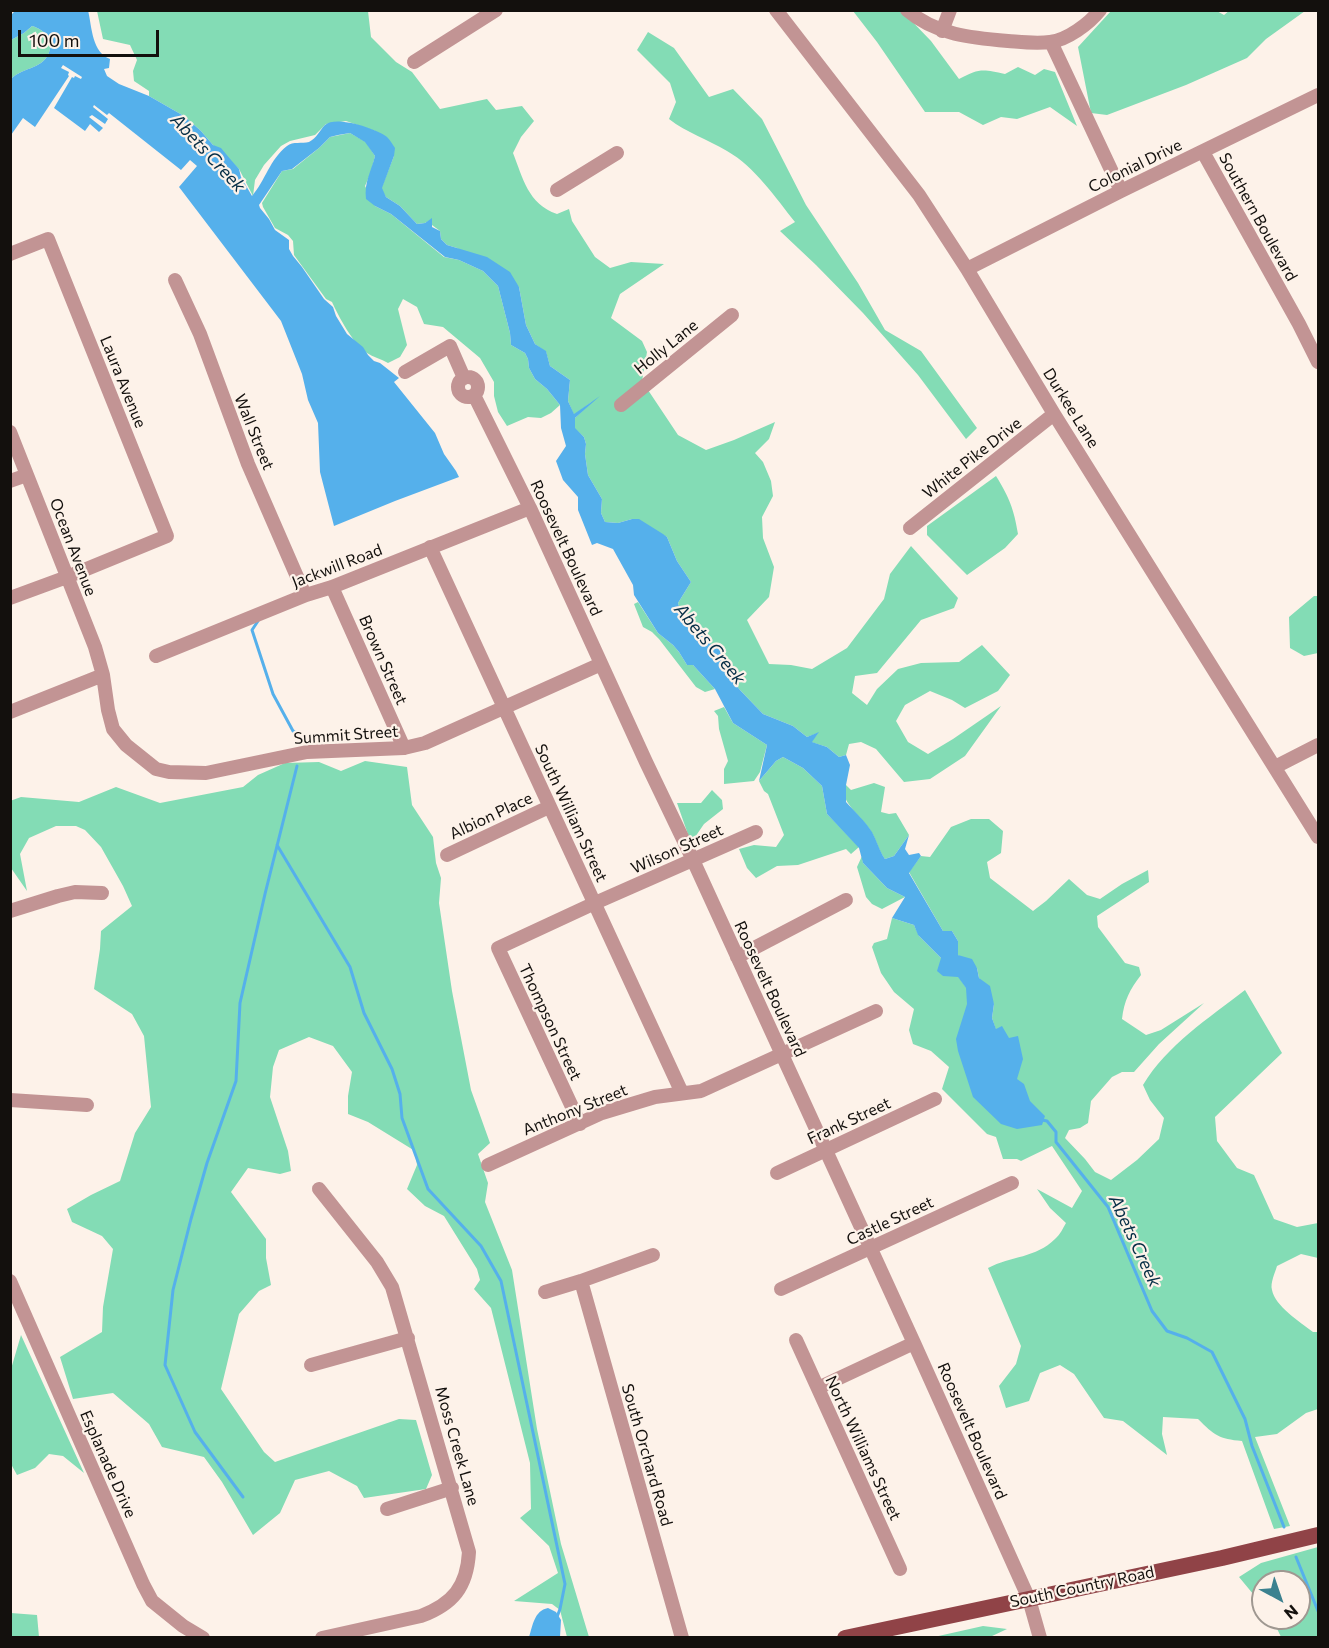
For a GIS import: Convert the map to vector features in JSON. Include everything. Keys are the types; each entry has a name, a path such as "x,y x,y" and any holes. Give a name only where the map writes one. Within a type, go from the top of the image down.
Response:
{"main road":[{"name":"South Country Road","path":"844,1638 1222,1558 1318,1535"}],"street":[{"path":"414,62 496,10"},
{"name":"Durkee Lane","path":"776,10 919,195 1318,837"},
{"path":"907,10 921,22 960,36 1015,42 1051,42 1078,31 1100,10"},
{"path":"942,30 950,10"},
{"path":"1051,42 1121,191"},
{"name":"Colonial Drive","path":"967,269 1318,95"},
{"name":"Southern Boulevard","path":"1203,152 1318,362"},
{"path":"557,190 617,153"},
{"name":"Laura Avenue","path":"10,254 48,240 167,536 67,577"},
{"name":"Wall Street","path":"175,280 200,334 248,464 304,595"},
{"name":"Holly Lane","path":"621,405 732,315"},
{"name":"Roosevelt Boulevard","path":"405,372 450,346 464,378 468,377 477,382 477,391 474,395 530,508 782,1053 1029,1599 1040,1638"},
{"name":"White Pike Drive","path":"910,528 1054,414"},
{"name":"Ocean Avenue","path":"10,432 95,647 103,675"},
{"path":"10,481 27,475"},
{"name":"Jackwill Road","path":"156,656 304,595 332,587 530,508"},
{"name":"South William Street","path":"430,547 682,1093"},
{"path":"10,598 67,577"},
{"name":"Brown Street","path":"332,587 404,747"},
{"name":"Summit Street","path":"103,675 113,729 126,745 156,769 169,772 206,773 307,752 404,747 425,743 601,664"},
{"path":"10,712 103,675"},
{"path":"1275,767 1318,745"},
{"name":"Albion Place","path":"447,855 549,807"},
{"name":"Wilson Street","path":"513,942 756,832"},
{"path":"10,911 75,892 102,893"},
{"path":"737,957 846,900"},
{"name":"Thompson Street","path":"513,942 498,948 580,1124"},
{"name":"Anthony Street","path":"488,1165 602,1113 655,1097 701,1091 876,1011"},
{"name":"Frank Street","path":"777,1173 935,1099"},
{"path":"10,1100 87,1105"},
{"name":"Castle Street","path":"781,1289 1012,1183"},
{"name":"Moss Creek Lane","path":"319,1189 377,1262 395,1297 470,1552 464,1581 447,1603 436,1610 421,1616 322,1638"},
{"path":"545,1292 653,1254"},
{"name":"Esplanade Drive","path":"10,1281 152,1601 180,1632 203,1638"},
{"name":"South Orchard Road","path":"581,1281 682,1638"},
{"path":"311,1365 408,1338"},
{"name":"North Williams Street","path":"796,1340 900,1569"},
{"path":"818,1388 914,1343"},
{"path":"387,1509 452,1488"}],"green space":[{"path":"1215,10 1224,15 1230,10 1305,11 1266,39 1247,58 1186,85 1107,115 1091,113 1078,47 1111,11"},
{"path":"97,11 368,11 371,37 396,62 412,72 440,109 487,99 496,110 522,106 534,121 521,137 513,153 528,189 539,204 557,214 569,209 572,221 595,257 610,268 631,262 664,264 620,294 611,318 642,341 647,352 642,381 678,435 706,450 775,422 769,439 755,453 763,462 771,481 773,496 762,517 763,538 774,567 769,597 747,620 769,664 812,669 847,648 884,599 890,574 911,546 958,598 954,608 921,620 877,673 855,676 852,693 867,705 877,689 898,669 921,663 959,662 982,645 1010,675 998,691 965,708 930,691 905,705 896,721 908,742 928,754 1001,706 965,756 930,779 904,782 876,749 861,742 849,744 846,755 839,757 827,747 811,742 818,733 807,737 793,726 763,714 726,673 722,645 710,645 681,613 678,603 691,582 677,561 667,537 632,519 618,523 605,522 601,513 602,499 588,475 584,437 575,429 575,418 593,401 574,415 568,401 570,380 550,366 546,352 535,344 526,325 519,287 457,248 447,245 441,239 440,231 432,225 432,219 417,224 400,206 386,197 381,189 394,156 375,131 346,121 326,124 315,135 290,141 281,146 264,165 255,180 253,196 239,169 201,131 184,116 149,96 149,91 134,81 133,71 137,60 130,45 103,39"},
{"path":"853,11 902,11 931,41 959,79 981,70 1005,74 1018,67 1035,75 1044,69 1055,72 1077,126 1050,107 1017,119 1001,117 983,125 959,112 925,112"},
{"path":"32,26 43,31 50,39 51,45 47,56 44,61 11,79 11,40"},
{"path":"648,32 674,48 709,97 733,89 762,119 806,205 858,283 885,330 921,351 977,428 966,439 918,375 863,313 780,231 795,222 756,174 727,151 669,119 676,102 670,83 637,50"},
{"path":"350,133 366,142 375,156 365,186 375,206 391,214 444,257 459,260 483,271 498,286 511,345 525,353 535,379 560,405 551,413 541,418 528,417 507,426 498,412 494,396 494,382 480,358 443,327 424,324 417,307 403,299 398,309 407,345 400,357 388,363 367,353 352,337 332,302 326,299 294,255 293,241 288,235 275,228 262,203 282,171 293,169 330,137"},
{"path":"996,476 1010,503 1018,534 1005,548 967,575 927,535 927,526"},
{"path":"1314,596 1318,596 1318,653 1304,656 1290,648 1289,617"},
{"path":"638,602 658,633 673,645 687,665 693,665 715,689 705,692 696,687 659,639 643,627 634,604"},
{"path":"724,707 733,723 767,745 760,772 754,781 724,784 724,769 728,761 719,729 718,716 714,711"},
{"path":"783,757 803,768 822,786 827,814 859,847 851,854 846,849 798,865 777,866 756,878 747,868 739,849 754,845 776,847 784,835 768,794 759,781 776,761"},
{"path":"365,761 407,767 412,805 433,837 436,863 441,878 439,903 452,991 471,1090 490,1143 478,1154 488,1183 485,1202 512,1270 537,1429 561,1544 589,1637 567,1637 560,1610 552,1604 514,1601 558,1573 549,1546 520,1518 531,1509 530,1463 491,1308 474,1289 480,1280 477,1269 444,1216 425,1206 407,1189 417,1165 415,1151 368,1122 348,1114 352,1072 333,1046 309,1037 279,1050 273,1067 270,1097 288,1151 291,1171 280,1174 248,1168 231,1192 266,1239 266,1258 271,1285 259,1291 239,1314 221,1389 264,1452 275,1462 399,1419 416,1420 432,1475 426,1489 364,1498 357,1486 329,1471 295,1480 280,1513 253,1535 222,1482 204,1457 162,1447 149,1424 113,1393 73,1399 60,1357 102,1332 103,1307 113,1249 102,1236 72,1222 67,1209 120,1181 135,1133 151,1107 144,1036 132,1014 94,989 101,931 132,906 123,886 101,847 85,830 76,826 56,826 29,838 20,854 27,891 11,868 10,801 21,797 79,802 116,787 160,803 243,787 258,775 285,763 319,762 341,771"},
{"path":"874,783 885,787 881,812 896,813 909,835 894,856 885,859 870,829 845,797 846,785 851,790"},
{"path":"712,790 722,800 723,809 704,824 691,843 677,803 701,803"},
{"path":"971,819 989,819 1003,831 1001,853 987,862 990,878 1033,911 1069,879 1087,895 1100,899 1148,870 1149,882 1097,916 1098,927 1125,963 1139,967 1141,975 1128,996 1122,1019 1146,1035 1161,1030 1204,1003 1159,1044 1134,1072 1122,1072 1112,1077 1091,1101 1088,1123 1080,1128 1069,1130 1065,1138 1095,1172 1111,1180 1159,1139 1164,1118 1150,1100 1143,1085 1176,1045 1245,990 1282,1053 1215,1117 1217,1141 1237,1168 1254,1175 1274,1219 1297,1227 1318,1223 1318,1258 1301,1254 1277,1266 1272,1287 1274,1296 1283,1308 1313,1332 1318,1332 1318,1409 1306,1413 1277,1434 1255,1437 1290,1526 1274,1529 1242,1441 1217,1435 1198,1419 1163,1417 1162,1434 1167,1455 1123,1421 1104,1418 1074,1374 1060,1365 1040,1373 1029,1401 1006,1408 999,1386 1016,1364 1021,1346 988,1268 1040,1250 1055,1239 1066,1223 1050,1208 1037,1189 1072,1208 1082,1191 1052,1146 1021,1161 1003,1159 996,1137 987,1134 942,1089 949,1067 931,1051 913,1044 909,1030 914,1009 894,992 881,973 872,947 874,943 887,939 892,918 914,925 919,936 941,958 943,976 958,976 996,1030 992,1018 994,1004 979,978 977,968 958,955 958,941 952,931 943,931 909,872 921,856 930,857 951,827"},
{"path":"862,856 863,863 887,888 905,897 882,909 872,904 866,897 857,867"},
{"path":"21,1335 84,1473 63,1456 49,1454 35,1468 17,1475 11,1464 11,1369"},
{"path":"1318,1547 1318,1637 1281,1637 1278,1630 1311,1630 1311,1570 1251,1570 1251,1592 1239,1577 1261,1563"},
{"path":"11,1613 37,1615 39,1637 11,1637"},
{"path":"983,1626 1007,1629 990,1637 934,1637"}],"water":[{"path":"88,10 96,45 104,56 110,59 109,68 104,69 107,76 184,116 213,145 221,148 239,169 252,196 276,157 289,144 309,142 330,122 347,122 366,127 387,137 395,148 382,188 386,197 400,206 417,224 425,223 432,218 432,227 440,231 441,239 447,245 487,257 510,272 519,287 526,325 535,344 546,351 550,366 570,380 568,401 574,414 600,396 575,418 575,428 584,437 588,475 602,499 601,513 605,522 618,523 639,519 667,537 677,561 691,582 678,603 681,613 710,644 722,645 726,673 763,714 793,726 807,737 819,732 812,742 827,747 839,757 846,755 850,765 846,785 846,802 874,835 885,859 894,856 909,835 905,849 909,855 919,853 921,856 909,873 943,931 952,931 958,941 958,955 972,959 979,978 990,986 994,1004 992,1018 996,1029 1002,1026 1009,1038 1018,1036 1023,1059 1017,1079 1024,1084 1030,1101 1045,1116 1042,1125 1017,1129 1001,1124 973,1097 956,1039 967,1004 966,988 958,977 943,976 937,971 941,958 918,935 914,925 892,918 905,897 887,888 863,863 859,848 827,814 822,786 803,768 783,757 776,761 759,781 767,745 733,723 715,689 693,665 687,665 673,645 658,633 634,595 633,585 613,549 597,543 592,545 578,510 578,497 563,480 556,461 566,446 561,428 560,405 535,379 525,353 511,345 498,286 483,271 459,260 445,257 391,214 366,199 367,182 375,156 365,142 350,133 330,137 292,169 282,171 259,205 275,230 289,240 289,249 293,256 324,299 333,307 347,334 363,347 374,361 399,378 394,382 435,433 444,454 459,477 334,526 320,472 318,423 281,321 179,187 197,166 190,160 181,170 109,113 107,115 94,105 93,107 108,119 105,124 92,115 89,117 103,128 99,132 90,124 85,131 54,108 72,77 81,79 82,77 63,65 61,68 69,72 69,76 35,127 23,118 11,135 11,79 44,61 51,44 46,34 32,26 11,40 11,15 15,11"},
{"path":"548,1608 556,1612 561,1620 560,1637 529,1637 537,1615"}],"waterway":[{"path":"258,621 252,630 273,694 293,731 305,736 307,745"},
{"path":"243,1497 195,1432 165,1365 173,1290 207,1163 236,1081 240,1003 297,766"},
{"path":"277,845 350,967 364,1013 392,1069 400,1094 402,1118 428,1189 481,1246 501,1281 565,1584 557,1617"},
{"name":"Abets Creek","path":"1042,1120 1047,1121 1056,1132 1056,1142 1108,1207 1152,1311 1167,1331 1187,1338 1212,1352 1245,1419 1252,1446 1284,1527"},
{"name":"Abets Creek","path":"1296,1557 1318,1611"}]}
